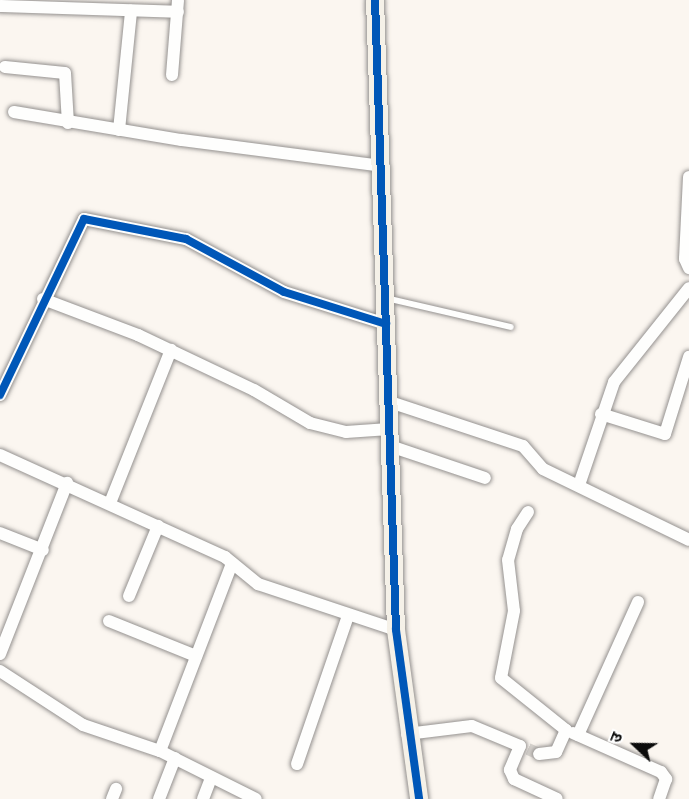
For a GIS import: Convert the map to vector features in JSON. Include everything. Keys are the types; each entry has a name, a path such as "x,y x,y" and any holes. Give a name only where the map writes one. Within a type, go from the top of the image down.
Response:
{"street":[{"path":"375,0 383,166 396,630 407,734 419,799"},
{"path":"0,6 131,11 178,6 172,75"},
{"path":"119,130 131,11"},
{"path":"5,67 67,75 68,123"},
{"path":"14,112 68,123 383,166"},
{"path":"689,177 685,259 689,268"},
{"path":"0,395 76,227 91,218 186,239 284,292 386,324"},
{"path":"579,485 601,414 614,382 689,288"},
{"path":"44,299 171,350 310,423 346,432 389,437 485,478"},
{"path":"110,503 171,350"},
{"path":"601,414 665,434 689,357"},
{"path":"390,402 523,446 537,465 689,540"},
{"path":"0,455 110,503 232,563 258,584 348,616 396,630"},
{"path":"0,654 43,550 67,483"},
{"path":"528,512 517,529 508,560 514,611 501,678 572,733 661,772 666,779 659,799"},
{"path":"129,596 158,526"},
{"path":"0,533 43,550"},
{"path":"160,751 232,563"},
{"path":"407,734 472,726 529,750 556,752 572,733 638,603"},
{"path":"297,764 348,616"},
{"path":"109,621 196,656"},
{"path":"0,671 83,725 160,751 256,799"},
{"path":"529,750 510,770 514,779 557,799"},
{"path":"159,799 175,758"},
{"path":"203,799 211,778"}],"lane":[{"path":"386,298 511,327"}],"tunnel":[{"path":"528,749 539,754"}],"cycle path":[{"path":"375,0 396,630 419,799"},
{"path":"0,395 84,219 186,239 284,292 386,324"}]}
